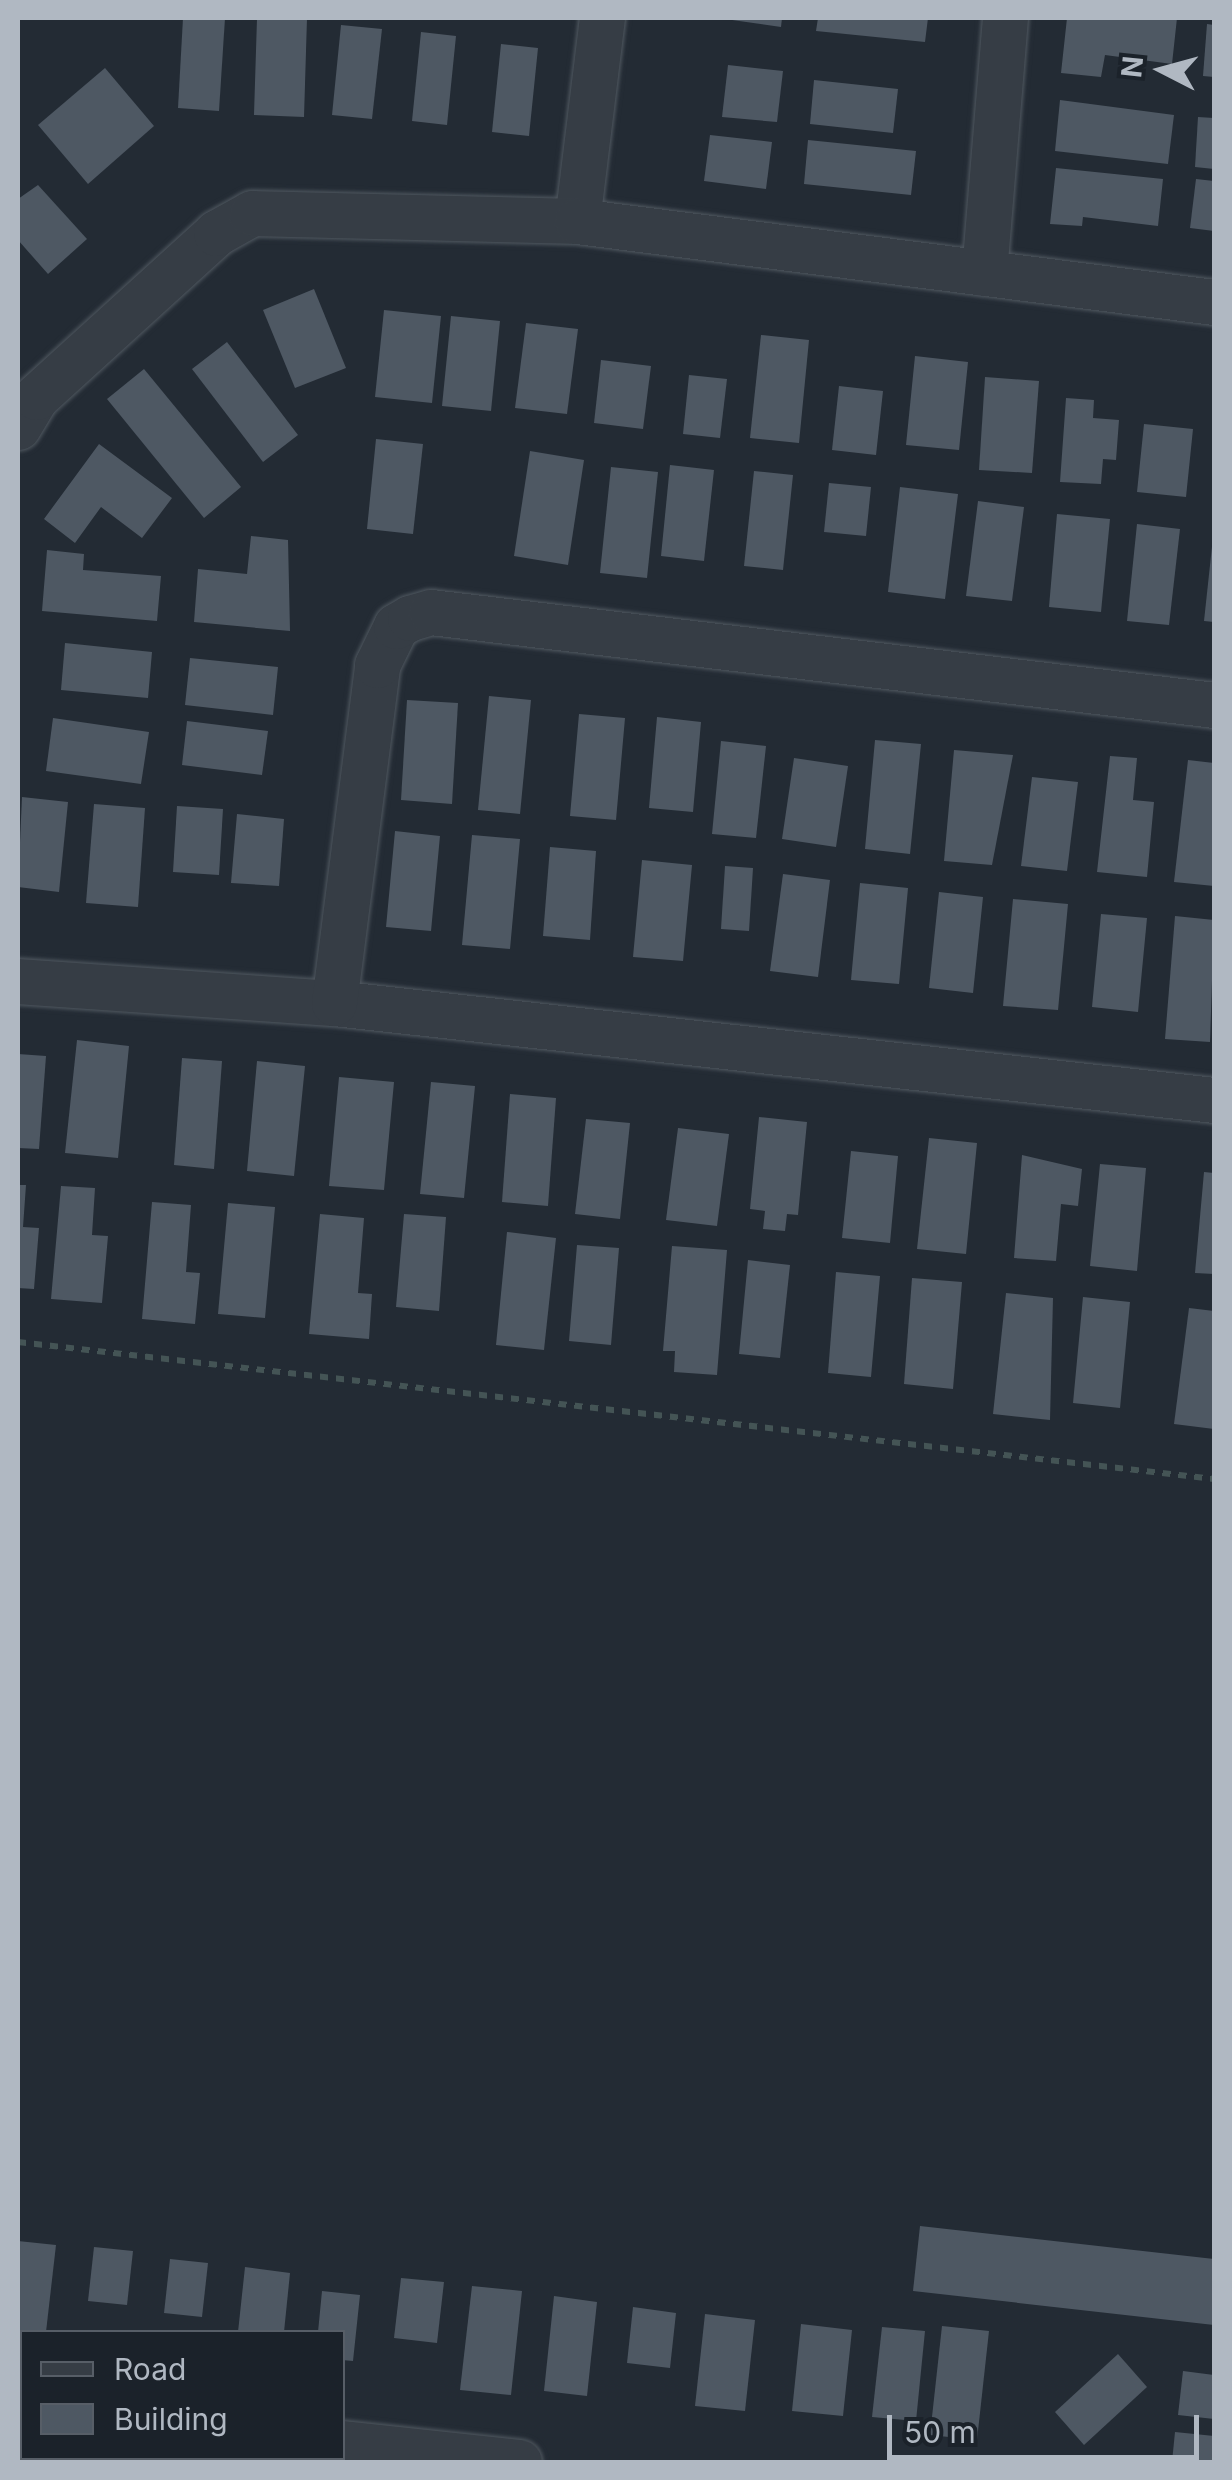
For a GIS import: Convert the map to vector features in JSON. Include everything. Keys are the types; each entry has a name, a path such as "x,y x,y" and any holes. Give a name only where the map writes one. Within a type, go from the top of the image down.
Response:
{"street":[{"path":"577,221 602,18"},
{"path":"984,273 1005,18"},
{"path":"24,404 240,215 577,221 1214,302"},
{"path":"334,1004 377,665 390,634 410,618 430,612 1214,705"},
{"path":"18,981 334,1004 1214,1100"},
{"path":"345,2443 520,2462"}],"path":[{"path":"18,1342 1214,1479"}],"building":[{"path":"183,18 225,18 219,111 178,108"},
{"path":"257,18 307,18 304,117 254,115"},
{"path":"718,18 782,18 781,27"},
{"path":"818,18 928,18 925,42 816,31"},
{"path":"1067,18 1177,18 1172,64 1105,55 1101,77 1061,73"},
{"path":"1207,24 1214,25 1214,77 1203,76"},
{"path":"341,25 382,29 372,119 332,115"},
{"path":"421,32 456,36 447,125 412,121"},
{"path":"501,44 538,48 529,136 492,132"},
{"path":"728,65 783,71 777,122 722,117"},
{"path":"105,68 154,126 88,184 38,125"},
{"path":"814,80 898,89 893,133 810,124"},
{"path":"1060,100 1174,115 1168,164 1055,151"},
{"path":"1198,117 1214,118 1214,169 1195,167"},
{"path":"710,135 772,142 766,189 704,181"},
{"path":"808,140 916,151 911,195 804,184"},
{"path":"1056,168 1163,179 1158,226 1083,217 1082,226 1050,224"},
{"path":"1196,179 1214,181 1214,231 1190,228"},
{"path":"38,185 87,239 48,274 18,240 18,199"},
{"path":"314,289 346,368 295,388 263,310"},
{"path":"384,310 441,316 432,403 375,397"},
{"path":"451,316 500,321 491,411 442,406"},
{"path":"526,323 578,329 567,414 515,408"},
{"path":"761,335 809,340 799,443 750,438"},
{"path":"227,342 298,435 263,462 192,369"},
{"path":"915,356 968,362 959,450 906,445"},
{"path":"601,360 651,366 643,429 594,423"},
{"path":"144,369 241,487 204,518 107,399"},
{"path":"689,375 727,379 720,438 683,434"},
{"path":"985,377 1039,381 1032,473 979,470"},
{"path":"839,386 883,391 876,455 832,450"},
{"path":"1066,398 1094,400 1093,418 1119,420 1116,460 1103,459 1101,484 1060,482"},
{"path":"1144,424 1193,429 1186,497 1137,492"},
{"path":"376,439 423,444 413,534 367,529"},
{"path":"99,444 172,498 142,538 101,507 75,543 44,519"},
{"path":"530,451 584,460 568,565 514,556"},
{"path":"670,465 714,470 704,561 661,556"},
{"path":"611,467 658,472 647,578 600,573"},
{"path":"754,471 793,475 783,570 744,566"},
{"path":"829,483 871,487 866,536 824,532"},
{"path":"900,487 958,494 945,599 888,592"},
{"path":"978,501 1024,507 1012,601 966,596"},
{"path":"1057,514 1110,519 1101,612 1049,607"},
{"path":"1137,524 1180,529 1169,625 1127,621"},
{"path":"1214,528 1214,622 1204,621"},
{"path":"251,536 288,540 290,631 194,622 198,569 247,574"},
{"path":"47,550 84,554 83,570 161,576 157,621 42,611"},
{"path":"65,643 152,652 148,698 61,690"},
{"path":"190,658 278,667 273,715 185,705"},
{"path":"489,696 531,700 520,814 478,810"},
{"path":"407,700 458,703 452,804 401,800"},
{"path":"579,714 625,718 616,820 570,816"},
{"path":"657,717 701,722 693,812 649,808"},
{"path":"53,718 149,732 141,784 46,771"},
{"path":"187,721 268,731 262,775 182,765"},
{"path":"875,740 921,744 910,854 865,849"},
{"path":"721,741 766,746 756,838 712,834"},
{"path":"954,750 1013,755 992,865 944,861"},
{"path":"1110,756 1137,758 1133,800 1154,802 1147,877 1097,872"},
{"path":"794,758 848,766 836,847 782,839"},
{"path":"1188,760 1214,763 1214,886 1174,882"},
{"path":"1032,777 1078,782 1067,871 1021,866"},
{"path":"22,797 68,802 59,892 18,887"},
{"path":"94,804 145,808 138,907 86,903"},
{"path":"177,806 223,809 219,875 173,872"},
{"path":"237,814 284,819 279,886 231,883"},
{"path":"395,831 440,836 431,931 386,927"},
{"path":"472,835 520,839 510,949 462,945"},
{"path":"550,847 596,851 590,940 543,936"},
{"path":"642,860 692,865 683,961 633,957"},
{"path":"725,866 753,868 749,931 721,929"},
{"path":"783,874 830,880 818,977 770,971"},
{"path":"860,883 908,888 899,984 851,980"},
{"path":"939,892 983,897 973,993 929,988"},
{"path":"1013,899 1068,904 1058,1010 1003,1006"},
{"path":"1101,914 1147,918 1138,1012 1092,1007"},
{"path":"1175,916 1214,920 1210,1042 1165,1039"},
{"path":"77,1040 129,1046 118,1158 65,1153"},
{"path":"18,1054 46,1056 39,1149 18,1148"},
{"path":"182,1058 222,1061 214,1169 174,1165"},
{"path":"257,1061 305,1066 294,1176 247,1171"},
{"path":"339,1077 394,1082 384,1190 329,1186"},
{"path":"431,1082 475,1086 464,1198 420,1194"},
{"path":"510,1094 556,1098 548,1206 502,1202"},
{"path":"759,1117 807,1122 798,1215 787,1214 785,1231 763,1229 765,1211 750,1209"},
{"path":"586,1119 630,1123 620,1219 575,1214"},
{"path":"678,1128 729,1134 717,1226 666,1220"},
{"path":"929,1138 977,1143 966,1254 917,1249"},
{"path":"851,1151 898,1156 890,1243 842,1238"},
{"path":"1022,1155 1082,1169 1078,1206 1061,1204 1056,1261 1014,1258"},
{"path":"1100,1164 1146,1168 1137,1271 1090,1266"},
{"path":"1204,1172 1214,1173 1214,1274 1195,1273"},
{"path":"18,1185 26,1185 23,1227 39,1228 34,1289 18,1288"},
{"path":"61,1186 95,1188 92,1235 108,1236 102,1303 51,1299"},
{"path":"152,1202 191,1205 186,1272 200,1273 195,1324 142,1319"},
{"path":"228,1203 275,1207 265,1318 218,1314"},
{"path":"320,1214 364,1218 358,1293 372,1294 369,1339 309,1334"},
{"path":"404,1214 446,1217 439,1311 396,1307"},
{"path":"507,1232 556,1238 544,1350 496,1345"},
{"path":"577,1245 619,1248 611,1345 569,1341"},
{"path":"672,1246 727,1250 717,1375 674,1372 675,1351 663,1351"},
{"path":"748,1260 790,1265 780,1358 739,1354"},
{"path":"836,1272 880,1276 871,1377 828,1373"},
{"path":"912,1278 962,1282 953,1389 904,1384"},
{"path":"1006,1293 1053,1298 1050,1420 993,1414"},
{"path":"1083,1297 1130,1302 1120,1408 1073,1403"},
{"path":"1189,1308 1214,1311 1214,1429 1174,1424"},
{"path":"920,2226 1214,2259 1214,2325 913,2291"},
{"path":"18,2241 56,2245 46,2330 18,2333"},
{"path":"94,2247 133,2251 127,2305 88,2301"},
{"path":"170,2259 208,2263 202,2317 164,2313"},
{"path":"245,2267 290,2273 284,2330 238,2330"},
{"path":"401,2278 444,2282 437,2343 394,2338"},
{"path":"472,2286 522,2291 511,2395 460,2390"},
{"path":"322,2291 360,2295 353,2361 345,2360 345,2330 318,2330"},
{"path":"554,2296 597,2302 587,2396 544,2391"},
{"path":"633,2307 676,2313 670,2368 627,2363"},
{"path":"705,2314 755,2320 745,2411 695,2406"},
{"path":"801,2324 852,2330 843,2416 792,2411"},
{"path":"942,2326 989,2331 977,2440 930,2435"},
{"path":"882,2327 925,2331 916,2421 872,2417"},
{"path":"1118,2354 1147,2387 1084,2445 1055,2412"},
{"path":"1183,2371 1214,2375 1214,2419 1178,2415"},
{"path":"1175,2432 1214,2436 1214,2462 1172,2462"}]}
